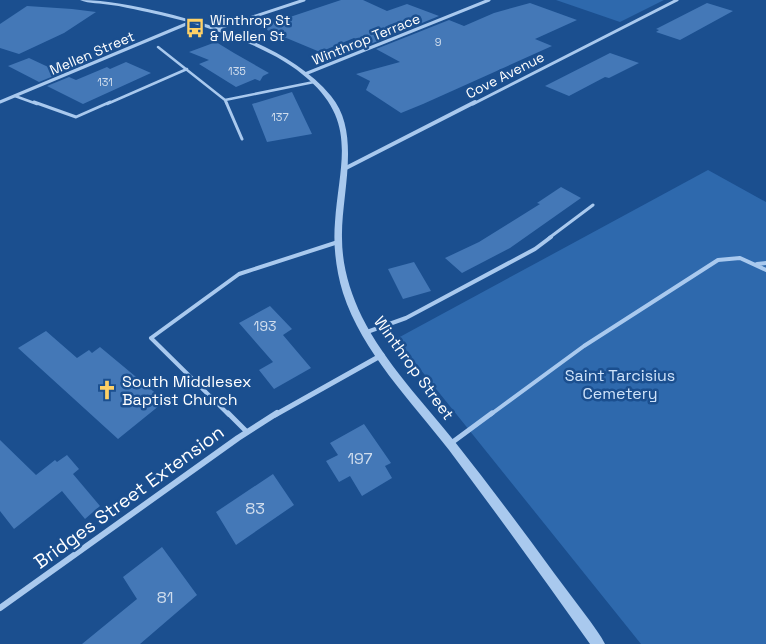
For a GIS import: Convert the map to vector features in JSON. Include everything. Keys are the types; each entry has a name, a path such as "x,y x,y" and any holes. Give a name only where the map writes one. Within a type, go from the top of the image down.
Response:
{"street":[{"name":"Winthrop Street","path":"82,0 109,1 139,7 216,29 262,48 305,74 329,97 342,125 345,139 338,242 341,272 348,295 367,332 382,355 598,644"},
{"path":"216,29 304,0"},
{"name":"Winthrop Terrace","path":"305,74 489,0"},
{"name":"Cove Avenue","path":"344,170 677,0"},
{"name":"Mellen Street","path":"1,101 191,22"},
{"name":"Bridges Street Extension","path":"0,608 247,432 382,355"}],"lane":[{"path":"158,47 225,100 242,139"},
{"path":"16,96 76,117 187,69"},
{"path":"225,100 314,82"},
{"path":"367,332 406,318 536,249 593,205"},
{"path":"247,432 150,338 239,274 338,242"},
{"path":"450,444 584,346 718,260 740,258 757,264 766,270"},
{"path":"757,264 766,263"}],"green space":[{"path":"556,0 664,0 620,22"},
{"name":"Saint Tarcisius Cemetery","path":"708,170 766,202 766,644 641,644 396,339"}],"building":[{"path":"341,0 363,0 387,11 407,4 439,16 368,45 354,38 320,52 260,27"},
{"path":"530,3 577,20 535,39 552,46 401,113 366,90 370,81 356,74 400,62 376,49 449,20 464,26 494,13"},
{"path":"707,3 733,11 680,40 656,32 659,30 656,29"},
{"path":"27,6 96,12 64,33 19,54 0,48 0,24"},
{"path":"216,42 269,73 263,76 260,81 255,79 236,87 199,64 209,60 189,52"},
{"path":"610,53 639,63 609,78 605,77 569,96 545,86"},
{"path":"29,58 61,73 39,82 8,66"},
{"path":"126,62 151,73 83,104 47,86 69,77 76,80 107,67 110,69"},
{"path":"292,92 312,134 267,142 252,104"},
{"path":"561,187 581,198 510,248 462,273 445,258 479,242 540,204 537,203"},
{"path":"414,262 431,291 403,299 388,269"},
{"path":"270,306 292,329 283,335 311,368 274,389 259,370 273,362 239,323"},
{"path":"46,331 77,358 89,350 92,353 100,347 165,401 118,439 18,348"},
{"path":"364,424 391,463 385,466 392,478 362,496 350,476 339,482 326,461 338,455 330,443"},
{"path":"0,440 36,475 55,460 57,462 67,455 79,469 73,474 100,506 85,519 62,491 14,529 0,511"},
{"path":"273,474 294,505 236,545 216,512"},
{"path":"162,547 197,595 140,644 82,644 137,599 123,577"}],"place":[{"name":"Winthrop St & Mellen St","path":"195,28"},
{"name":"South Middlesex Baptist Church","path":"107,390"}]}
